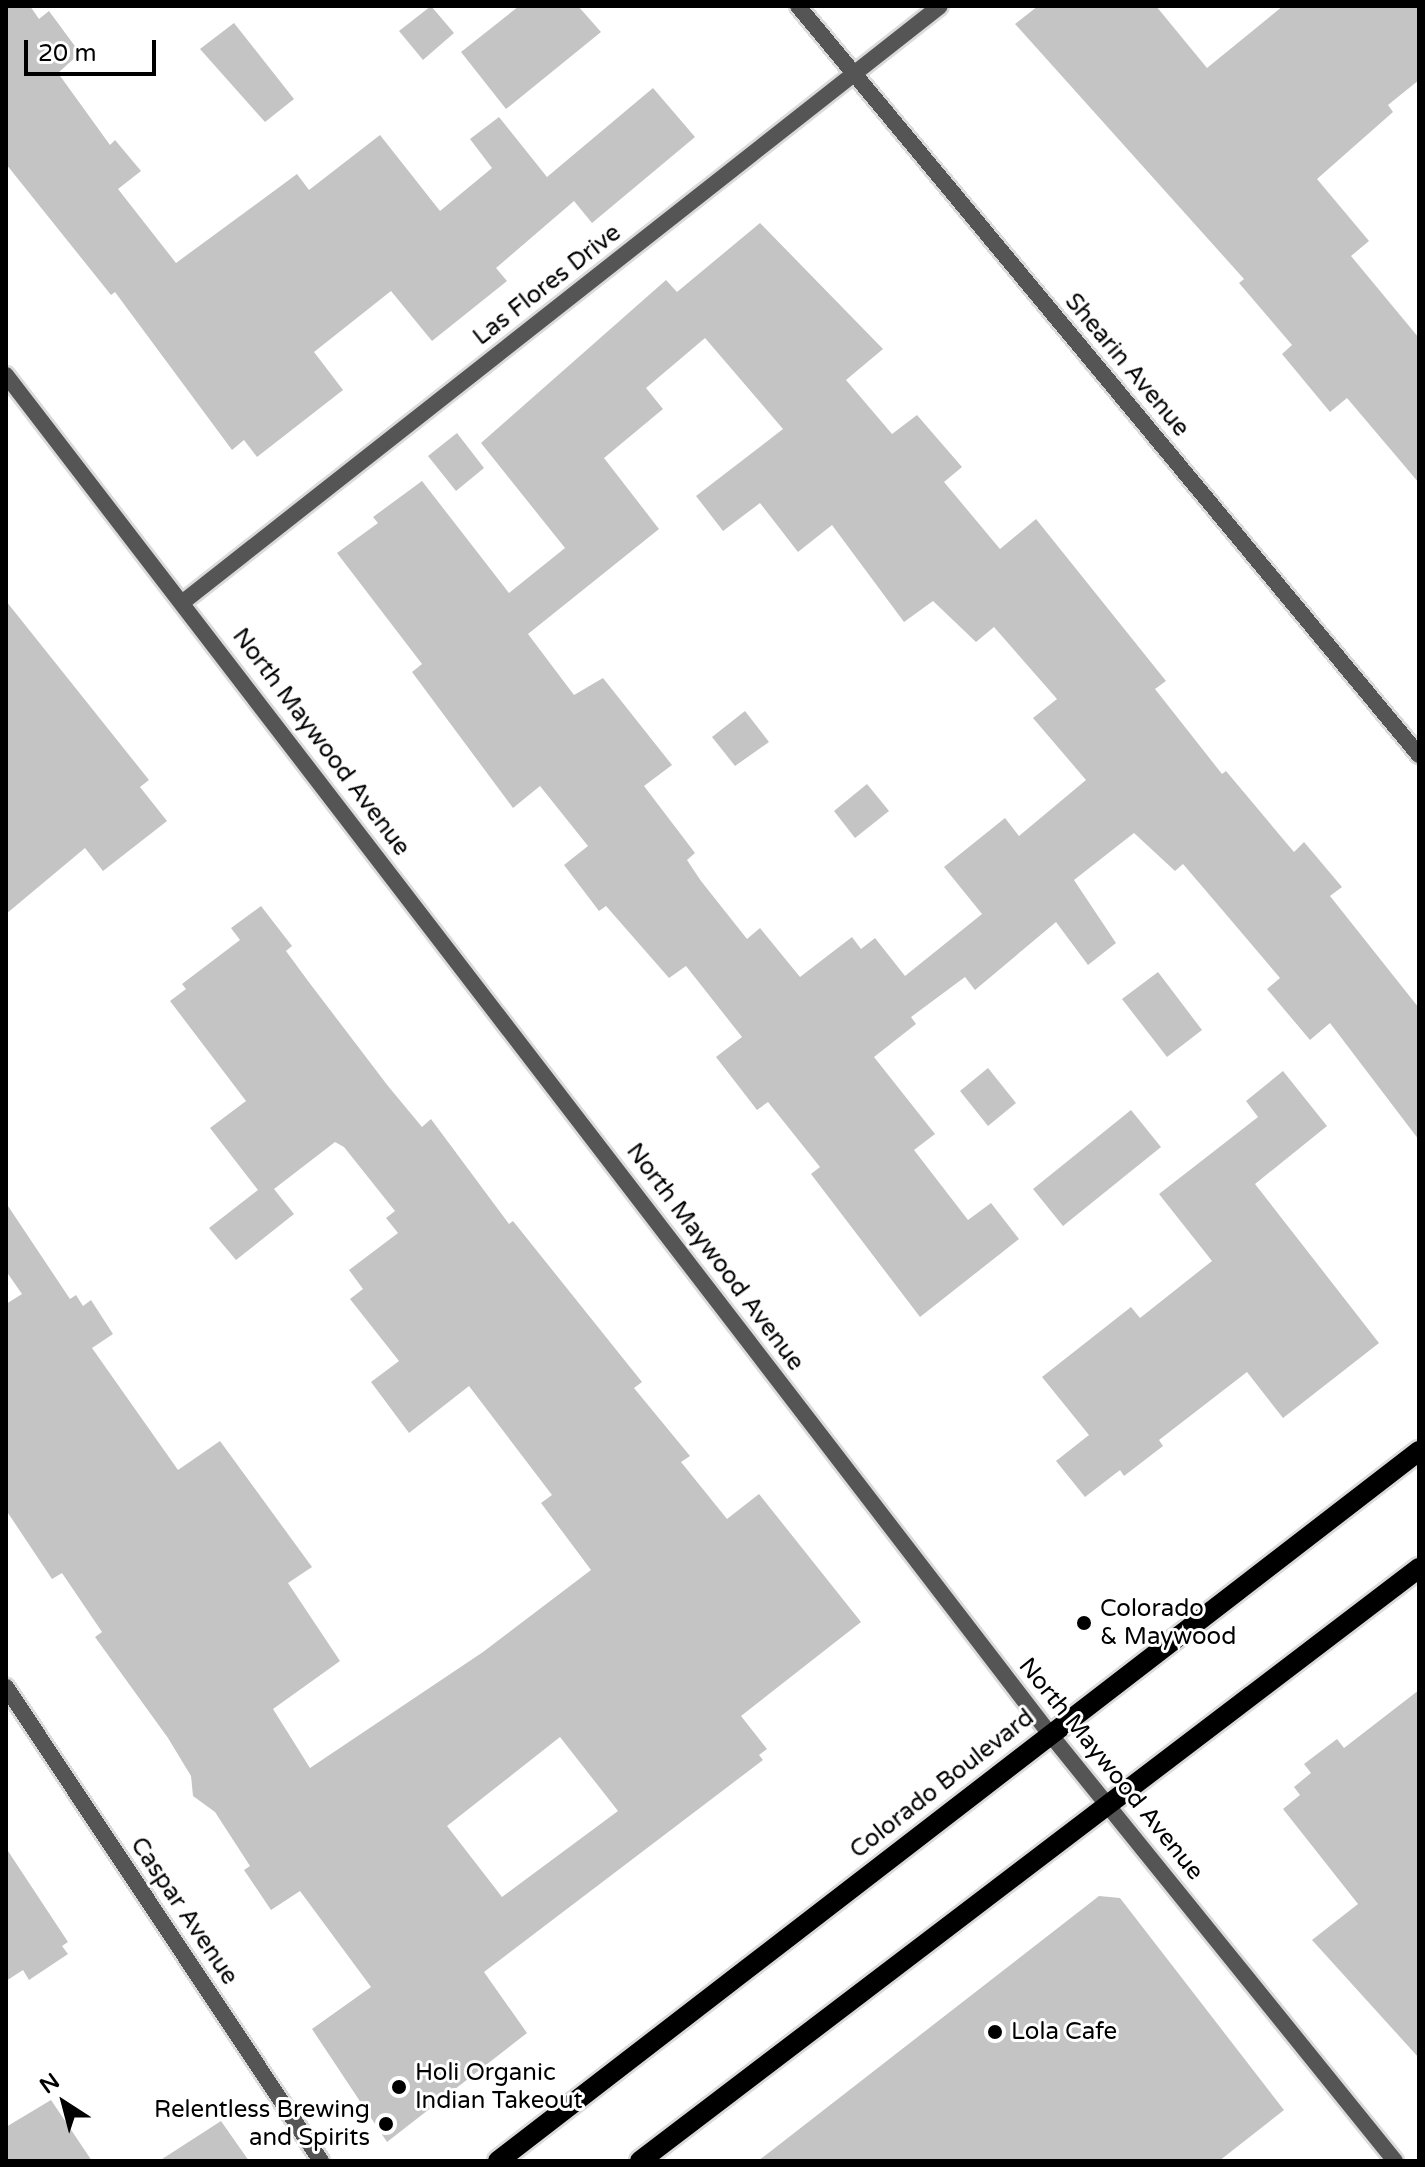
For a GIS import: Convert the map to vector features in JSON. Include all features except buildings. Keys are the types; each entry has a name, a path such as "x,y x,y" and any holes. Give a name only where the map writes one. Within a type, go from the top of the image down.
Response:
{"main road":[{"name":"Colorado Boulevard","path":"498,2161 1419,1451"},
{"path":"640,2161 1419,1568"}],"street":[{"name":"Shearin Avenue","path":"798,6 1419,755"},
{"name":"Las Flores Drive","path":"183,602 940,6"},
{"name":"North Maywood Avenue","path":"6,375 1050,1734 1395,2161"},
{"name":"Caspar Avenue","path":"6,1687 321,2161"}],"place":[{"name":"Colorado & Maywood","path":"1084,1623"},
{"name":"Lola Cafe","path":"995,2032"},
{"name":"Holi Organic Indian Takeout","path":"399,2087"},
{"name":"Relentless Brewing and Spirits","path":"386,2124"}]}
